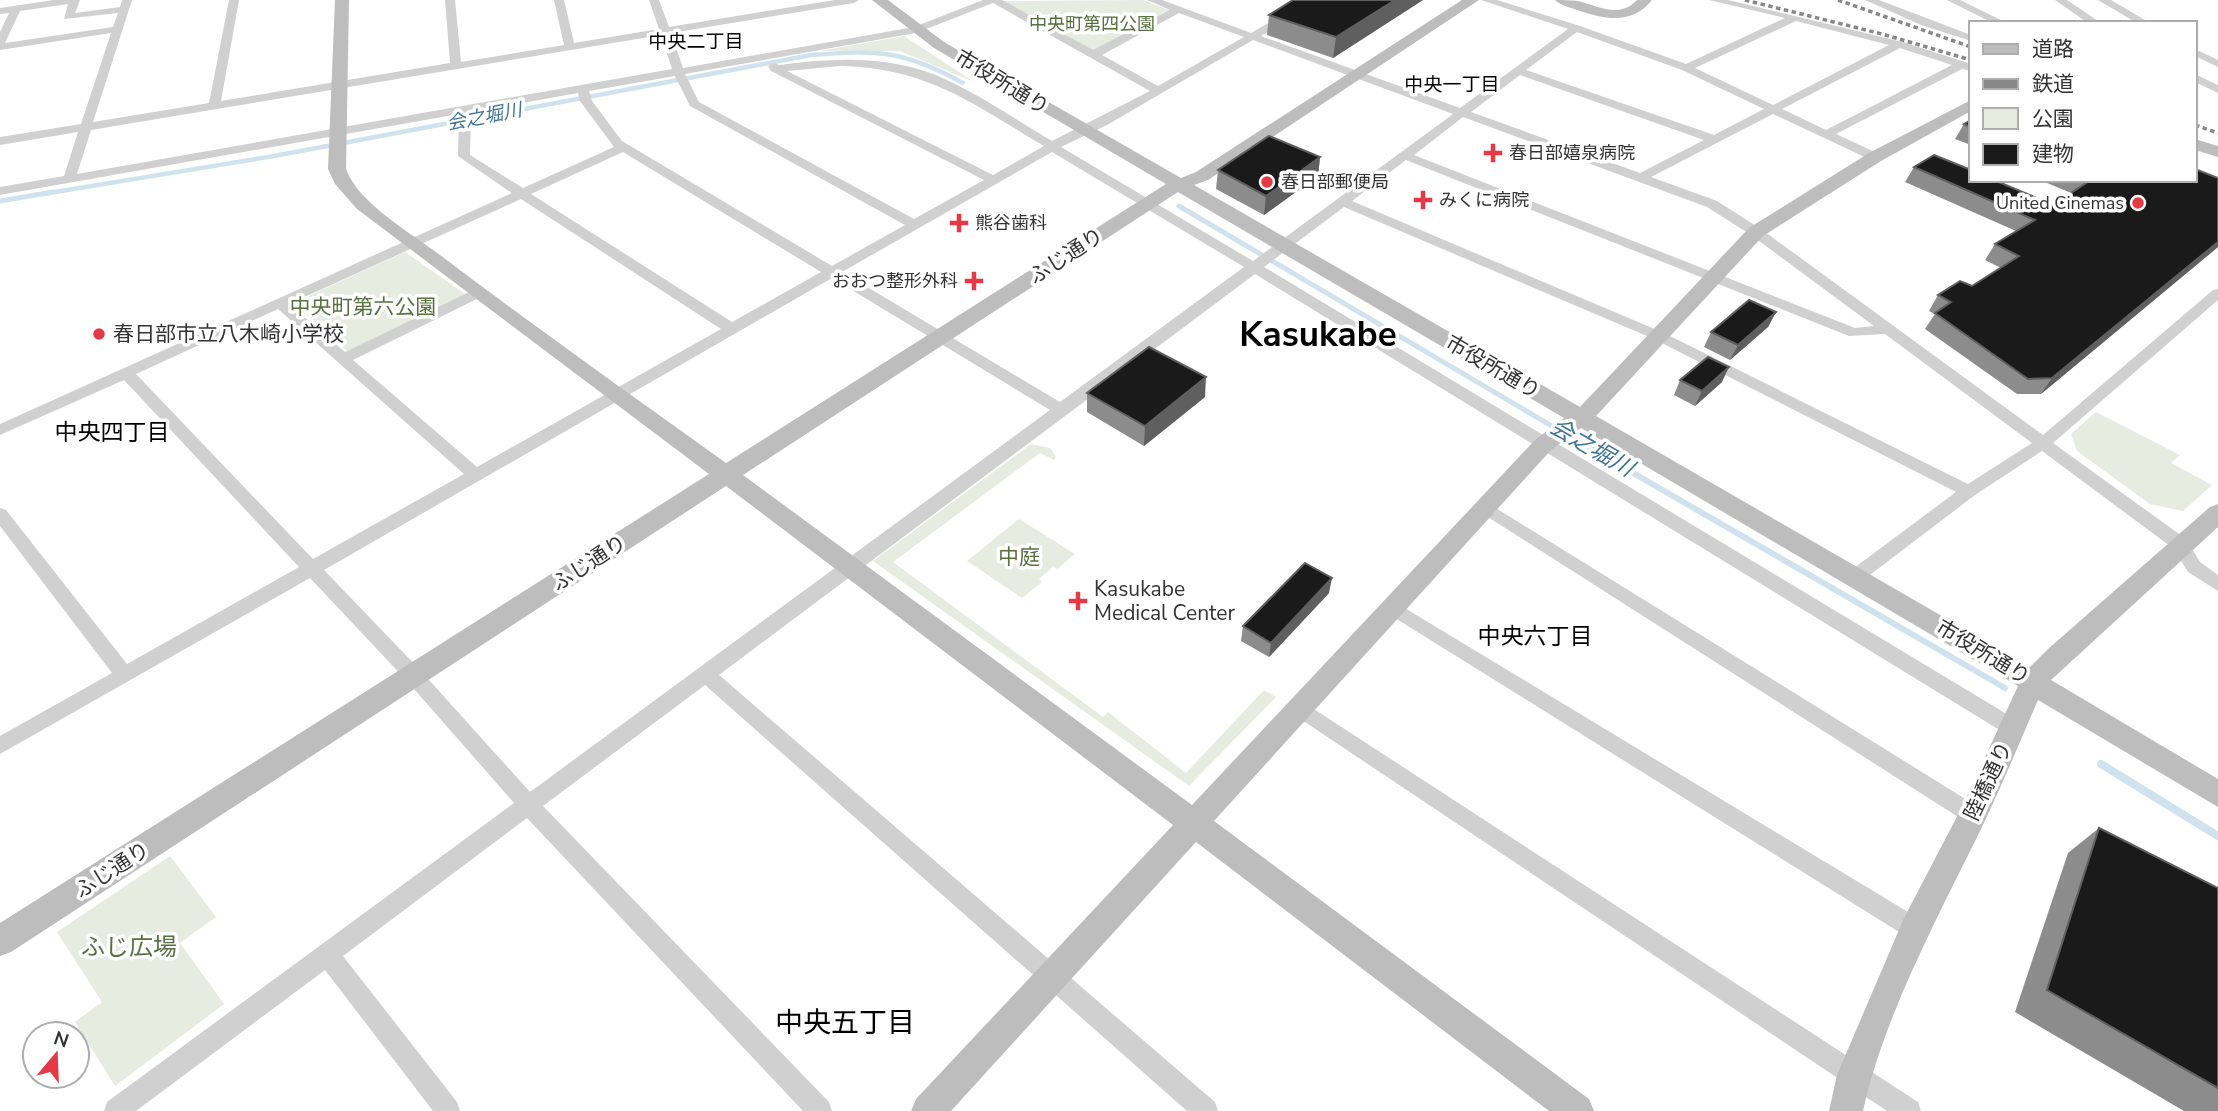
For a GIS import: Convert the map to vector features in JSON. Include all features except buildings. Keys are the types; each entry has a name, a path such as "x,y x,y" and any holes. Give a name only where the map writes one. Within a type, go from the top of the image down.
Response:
{"street":[{"path":"69,179 125,5 68,17 75,0"},
{"path":"0,11 75,0"},
{"path":"214,106 233,0"},
{"path":"342,0 337,169 349,191 478,293 851,566 1577,1111"},
{"path":"450,0 456,65"},
{"path":"558,0 570,47"},
{"path":"654,0 681,77 695,104 915,225"},
{"path":"0,141 664,31 755,11 854,0"},
{"name":"市役所通り","path":"878,0 1066,139 1162,194 1281,248 1561,432 1856,576 2022,706 2218,794"},
{"path":"0,191 336,141 772,62 916,30 993,0 1159,91"},
{"path":"1152,0 1693,195 1756,232 2180,544 2194,567 2218,584"},
{"path":"0,746 993,180 1159,91 1316,0"},
{"name":"ふじ通り","path":"0,941 1162,194 1202,176 1452,0"},
{"name":"ふじ通り","path":"1351,72 1472,0"},
{"path":"1486,0 1576,28 1686,68 1875,157"},
{"path":"1562,0 1610,15 1622,16 1629,14 1645,0"},
{"path":"1714,0 1899,44 1966,66"},
{"path":"1873,0 1925,23 1969,37"},
{"path":"1952,0 1998,21"},
{"path":"2060,0 2077,3 2094,21"},
{"path":"2103,0 2141,21"},
{"path":"0,45 16,9"},
{"path":"1093,55 1178,9"},
{"path":"1686,68 1794,18"},
{"path":"117,1111 1576,28"},
{"path":"0,45 118,29"},
{"path":"1642,177 1899,44"},
{"path":"2197,53 2218,64"},
{"path":"772,62 886,64 914,70 1066,139 1162,194 1256,267 1561,432 2022,706"},
{"path":"772,62 993,180"},
{"path":"1827,134 1966,66"},
{"path":"1518,71 1716,140"},
{"path":"2197,78 2218,90"},
{"path":"585,94 618,144 1062,410"},
{"path":"929,1111 1192,823 1486,508 1659,335 1756,232 1875,157 1969,106"},
{"path":"464,116 464,156 732,329"},
{"path":"2197,143 2218,150"},
{"path":"0,430 624,147"},
{"path":"1406,156 1854,333 1888,329"},
{"path":"1343,202 1659,335 1969,491"},
{"path":"343,359 478,293"},
{"path":"1856,576 1969,491 2043,443 2218,293"},
{"path":"279,303 476,475"},
{"path":"125,372 414,676 530,807 820,1111"},
{"path":"1486,508 1973,815"},
{"name":"陸橋通り","path":"1846,1111 1854,1075 1915,929 1973,815 2022,706 2057,656 2218,513"},
{"path":"0,514 124,674"},
{"path":"1393,608 1915,929"},
{"path":"706,676 1206,1111"},
{"path":"1300,708 1909,1111"},
{"path":"327,954 448,1111"}],"green space":[{"name":"中央町第四公園","path":"1143,0 1171,11 1093,53 1001,1"},
{"path":"904,36 974,82 900,51 820,51"},
{"name":"中央町第六公園","path":"405,252 465,294 347,351 293,303"},
{"path":"2096,412 2180,455 2171,463 2212,485 2183,511 2150,504 2077,451 2071,434"},
{"path":"1031,444 1050,448 1056,457 1054,460 1040,453 893,562 1103,717 1108,712 1186,773 1264,690 1276,697 1189,786 873,561"},
{"name":"中庭","path":"1019,519 1075,554 1057,569 1053,567 1039,579 1042,582 1022,598 967,561"},
{"name":"ふじ広場","path":"170,856 216,917 180,943 224,1004 115,1086 91,1048 91,1020 78,1020 102,1002 57,932"}],"waterway":[{"name":"会之堀川","path":"43,194 274,156 811,55 890,55 924,64 963,83"},
{"name":"会之堀川","path":"0,201 53,192"},
{"name":"会之堀川","path":"1179,206 1567,435"},
{"name":"会之堀川","path":"1564,433 2005,688"},
{"name":"会之堀川","path":"2101,764 2218,836"}],"railway":[{"path":"1745,0 1882,34 1969,59"},
{"path":"1838,0 1969,46"},
{"path":"2197,126 2218,133"}],"place":[{"name":"春日部嬉泉病院","path":"1493,153"},
{"name":"春日部郵便局","path":"1267,182"},
{"name":"みくに病院","path":"1423,200"},
{"name":"United Cinemas","path":"2138,203"},
{"name":"熊谷歯科","path":"959,223"},
{"name":"おおつ整形外科","path":"974,281"},
{"name":"春日部市立八木崎小学校","path":"99,334"},
{"name":"Kasukabe Medical Center","path":"1078,601"}],"district":[{"name":"中央二丁目","path":"696,41"},
{"name":"中央一丁目","path":"1452,84"},
{"name":"Kasukabe","path":"1318,334"},
{"name":"中央四丁目","path":"112,432"},
{"name":"中央六丁目","path":"1535,636"},
{"name":"中央五丁目","path":"845,1022"}]}
